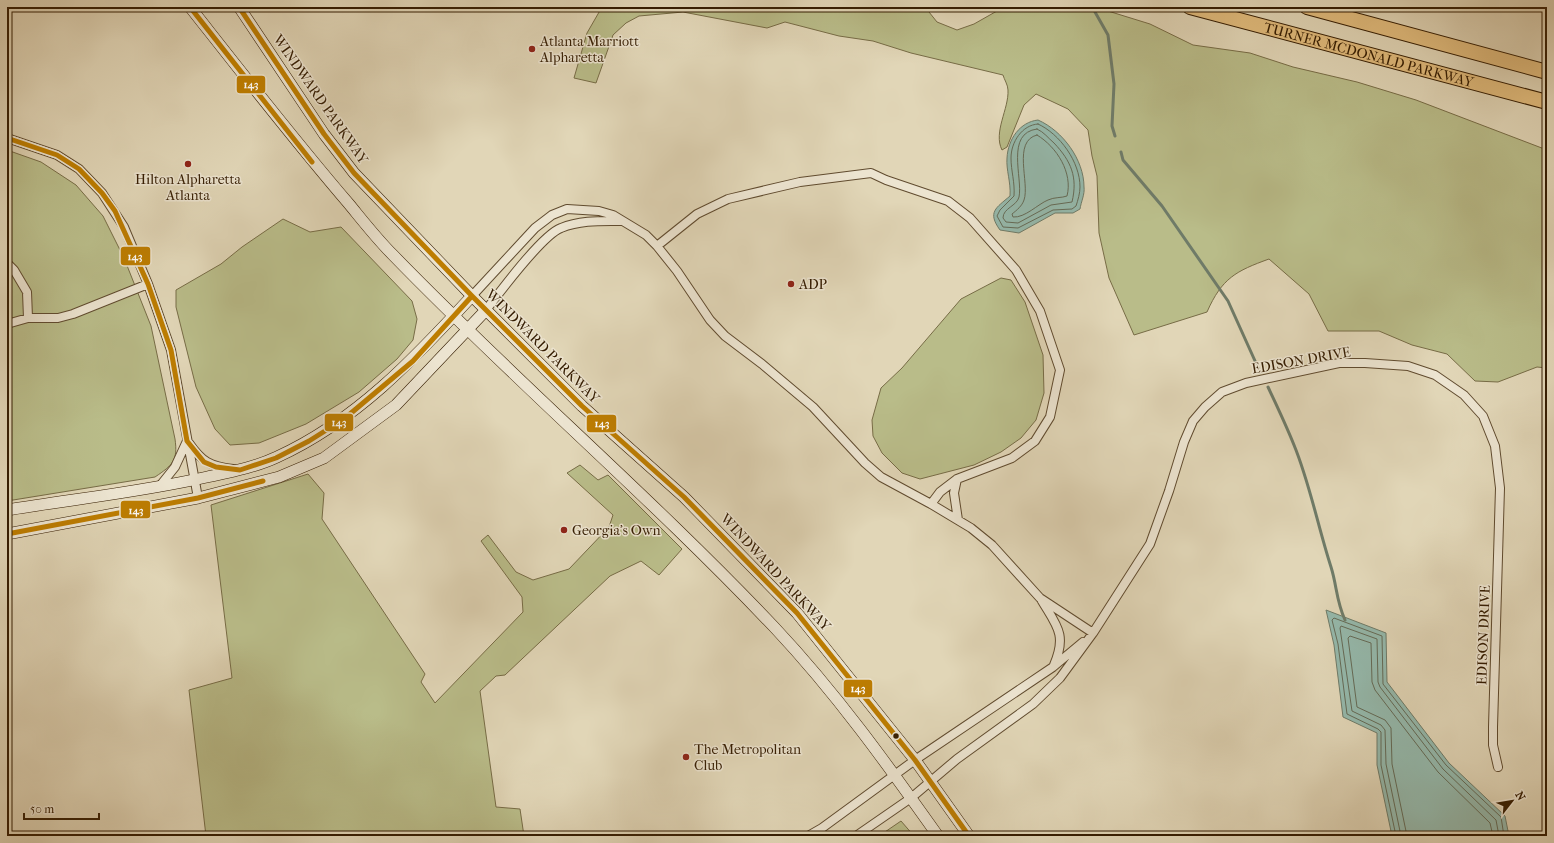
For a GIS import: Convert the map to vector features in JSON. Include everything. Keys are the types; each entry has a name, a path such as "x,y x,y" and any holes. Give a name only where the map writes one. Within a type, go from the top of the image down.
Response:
{"highway":[{"name":"TURNER MCDONALD PARKWAY","path":"1190,7 1547,102"},
{"name":"TURNER MCDONALD PARKWAY","path":"1307,7 1547,72"}],"main road":[{"path":"190,7 316,166 391,254 716,567 776,629 850,716 938,836"},
{"name":"WINDWARD PARKWAY","path":"239,7 324,134 354,173 472,296 582,406 684,497 796,612 915,760 969,836"},
{"path":"7,510 159,487 240,470 276,458 309,441 344,419 371,398 412,361 472,296"},
{"path":"7,534 198,498 279,477 324,458 396,405 486,310"}],"street":[{"path":"7,138 57,155 79,169 91,181 115,211 148,284 171,350 198,498"},
{"path":"657,246 697,214 728,199 800,182 871,173 886,180 948,201 970,218 1012,263 1040,310 1060,370 1050,417 1035,441 1012,458 958,479 940,492 931,504"},
{"path":"472,296 535,228 552,215 567,209 599,211 613,215 646,235 677,271 710,320 725,336 762,364 813,407 865,463 881,477 958,520 971,528 992,545 1040,598 1055,621 1061,637 1060,650 1053,667"},
{"path":"486,310 546,239 558,229 586,222 622,220"},
{"path":"7,263 14,270 27,292 28,318"},
{"path":"7,324 28,318 58,318 73,314 148,284"},
{"name":"EDISON DRIVE","path":"1093,633 1150,544 1169,491 1184,442 1193,421 1205,407 1222,392 1246,383 1339,363 1365,362 1408,366 1435,375 1464,395 1483,416 1495,446 1500,488 1493,745 1498,767"},
{"path":"187,441 204,462 216,467 240,470"},
{"path":"159,487 175,467 187,441"},
{"path":"958,479 954,493 958,520"},
{"path":"1040,598 1093,633"},
{"path":"808,836 895,776 915,760 1053,667 1093,633"},
{"path":"856,836 911,798 957,759 1033,704 1060,678 1093,633"}],"green space":[{"path":"602,7 925,7 937,22 957,30 974,24 1004,7 1095,7 1150,24 1193,45 1250,53 1293,67 1357,82 1416,100 1547,150 1547,368 1537,367 1498,382 1475,381 1447,354 1412,345 1379,331 1328,331 1309,294 1269,259 1231,277 1218,291 1207,312 1134,335 1109,278 1099,233 1097,176 1088,130 1068,109 1036,94 1024,105 1007,147 1002,150 999,136 1008,97 1008,90 1003,75 911,53 873,41 839,36 785,22 767,28 683,12 639,16 626,23 613,35 596,83 574,78 587,33"},
{"path":"7,150 41,162 76,185 103,216 124,258 151,326 176,446 173,461 166,469 155,477 7,501"},
{"path":"283,219 310,232 341,227 412,301 417,319 413,340 397,359 359,392 306,424 259,443 230,445 215,429 196,387 176,307 176,290 221,264 242,247"},
{"path":"1001,278 1011,280 1025,302 1043,355 1044,393 1036,420 1021,438 1001,452 974,465 920,479 902,473 882,453 873,436 872,420 881,388 902,368 961,299"},
{"path":"580,465 598,480 608,475 682,549 659,575 641,561 610,576 505,675 496,676 480,691 496,807 520,809 524,836 206,836 189,690 232,678 211,505 308,474 324,493 322,519 425,674 421,682 435,703 523,612 522,597 481,541 488,535 516,572 533,580 569,569 609,527 613,515 567,473"},
{"path":"901,821 914,836 879,836"}],"water":[{"path":"1038,120 1056,131 1064,139 1076,157 1083,177 1084,187 1080,209 1073,213 1055,213 1019,233 1000,230 994,219 994,214 997,207 1010,196 1007,163 1010,144 1016,133 1021,128 1032,121"},
{"path":"1326,610 1386,633 1387,682 1449,763 1505,816 1509,836 1392,836 1377,765 1377,733 1343,717 1334,645"}],"waterway":[{"path":"1095,12 1108,35 1114,84 1112,126 1115,136"},
{"path":"1121,152 1123,160 1162,206 1228,301 1260,372"},
{"path":"1268,387 1291,438 1305,475 1345,620"}],"transit line":[{"name":"143","path":"190,7 312,162"},
{"name":"143","path":"239,7 324,134 354,173 472,296 582,406 684,497 797,613 915,760 969,836"},
{"name":"143","path":"7,138 57,155 79,169 102,193 115,211 148,284 171,350 187,441 204,462 216,467 240,470 276,458 309,441 344,419 413,361 472,296"},
{"name":"143","path":"7,534 198,498 263,481"}],"place":[{"name":"Atlanta Marriott Alpharetta","path":"532,49"},
{"name":"Hilton Alpharetta Atlanta","path":"188,164"},
{"name":"ADP","path":"791,284"},
{"name":"Georgia's Own","path":"564,530"},
{"name":"The Metropolitan Club","path":"686,757"}]}
